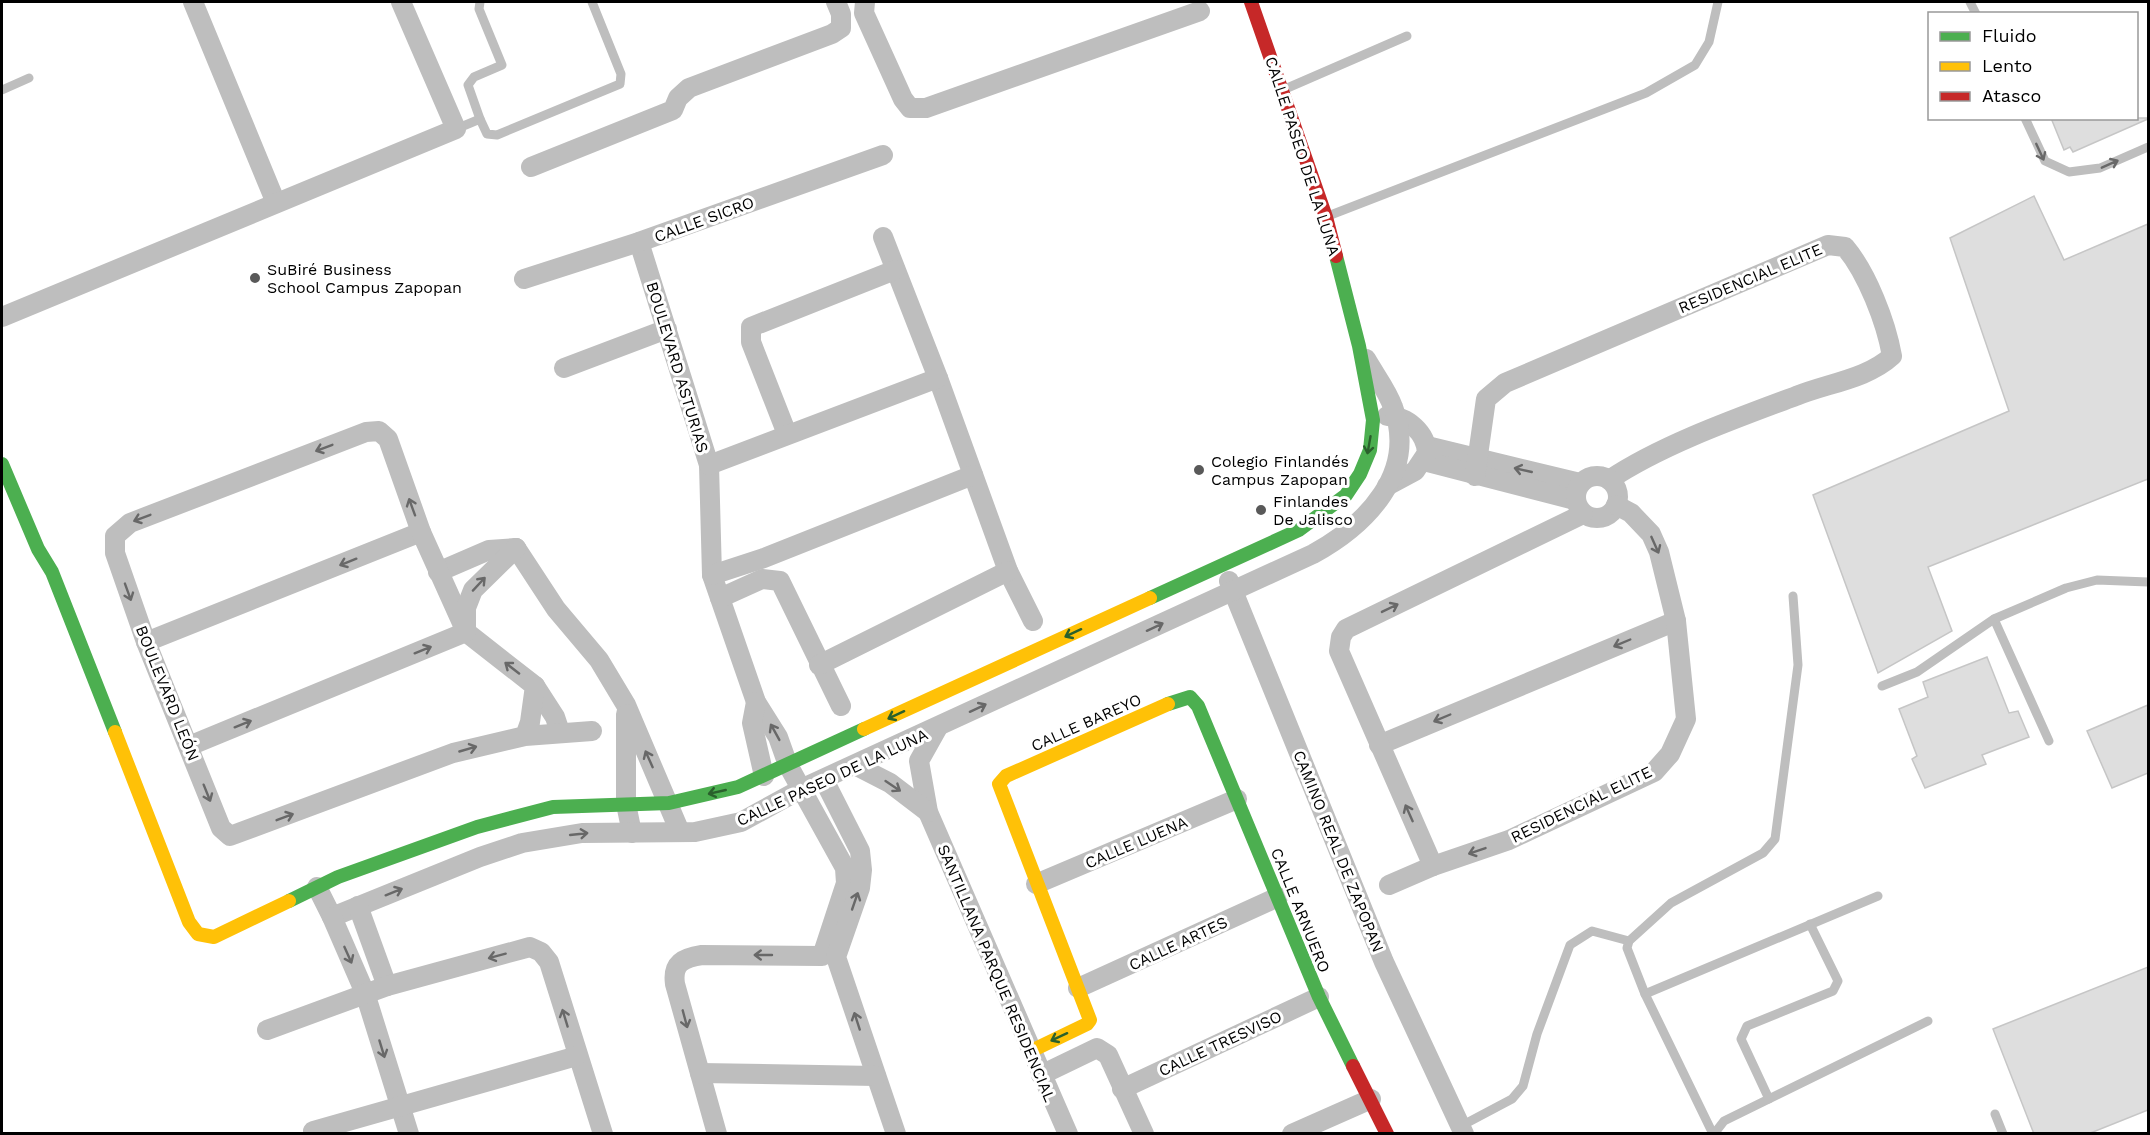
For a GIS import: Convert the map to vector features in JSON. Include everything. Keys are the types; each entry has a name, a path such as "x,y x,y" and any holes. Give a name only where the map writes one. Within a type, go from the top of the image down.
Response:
{"street":[{"path":"193,2 276,203"},
{"path":"2,317 456,129 401,2"},
{"path":"531,167 673,110 678,98 689,88 832,34 841,28 841,14 836,2"},
{"path":"866,2 864,13 903,99 910,108 926,108 1172,10 1200,11"},
{"name":"CALLE PASEO DE LA LUNA","path":"2,464 38,549 52,572 189,922 198,934 213,937 338,877 488,825 553,807 669,803 738,788 1299,530 1346,495 1360,474 1370,450 1373,420 1359,346 1326,217 1251,2"},
{"name":"CALLE SICRO","path":"524,279 639,242 883,155"},
{"path":"883,237 938,378 1008,571 1033,621"},
{"name":"BOULEVARD ASTURIAS","path":"639,242 709,465 712,576 756,702 778,737 788,765 803,788 845,868 846,883 822,956 702,955 686,957 676,964 675,984 700,1073"},
{"name":"RESIDENCIAL ELITE","path":"1476,468 1486,399 1505,383 1828,245 1845,247 1858,262 1889,339 1892,356 1879,368 1797,395 1646,458 1609,480"},
{"path":"787,434 751,342 751,327 895,270"},
{"path":"564,368 667,329"},
{"name":"CALLE PASEO DE LA LUNA","path":"332,917 522,843 582,833 696,832 741,822 803,788 1335,542 1357,526 1387,486 1396,463 1399,446 1396,416 1387,394 1359,346"},
{"path":"709,465 938,378"},
{"path":"1373,420 1396,416 1422,434 1425,454 1410,475 1387,486"},
{"name":"BOULEVARD LEÓN","path":"525,736 453,753 230,836 221,828 146,642 115,553 115,536 130,523 366,432 379,431 388,439 438,572 466,632 535,686 550,707 560,732"},
{"path":"1425,454 1580,499 1598,518 1605,516 1616,505 1617,491 1609,480 1594,476 1580,499 1346,629 1341,637 1339,651 1433,866"},
{"path":"712,576 764,558 973,475"},
{"name":"RESIDENCIAL ELITE","path":"1389,885 1433,866 1509,840 1654,772 1670,753 1686,719 1676,621 1659,552 1651,534 1631,513 1616,505"},
{"path":"146,642 422,532"},
{"path":"438,572 489,550 516,548"},
{"path":"189,746 466,632 465,608 473,590 516,548"},
{"path":"516,548 556,609 599,660 626,705 680,832"},
{"name":"CAMINO REAL DE ZAPOPAN","path":"1223,565 1384,962 1463,1130"},
{"path":"819,665 1008,571"},
{"path":"720,598 762,579 780,580 819,665 841,706"},
{"path":"1379,745 1676,621"},
{"path":"1043,647 1054,673"},
{"path":"535,686 530,722 525,736 591,731"},
{"name":"CALLE BAREYO","path":"1036,884 999,784 1006,776 1180,699 1190,697"},
{"name":"CALLE ARNUERO","path":"1190,697 1198,706 1318,997 1387,1134"},
{"name":"BOULEVARD ASTURIAS","path":"756,702 752,723 764,776"},
{"path":"626,705 626,804 632,833"},
{"path":"927,812 919,761 938,727"},
{"path":"855,765 890,783 927,812"},
{"path":"824,780 860,851 862,870 860,888 836,957 896,1134"},
{"name":"CALLE LUENA","path":"1036,884 1237,799"},
{"name":"SANTILLANA PARQUE RESIDENCIAL","path":"927,812 1068,1134"},
{"path":"1031,1050 1088,1024 1089,1014 1036,884"},
{"path":"317,887 364,993 409,1134"},
{"name":"CALLE ARTES","path":"1078,988 1278,897"},
{"path":"358,906 387,986"},
{"path":"267,1030 364,993 530,947 541,952 549,962 603,1134"},
{"name":"CALLE TRESVISO","path":"1122,1089 1318,997"},
{"path":"1041,1075 1097,1048 1108,1055 1144,1134"},
{"path":"313,1131 577,1056"},
{"path":"717,1134 700,1073 876,1077"},
{"path":"1292,1134 1371,1099"}],"lane":[{"path":"480,2 479,9 502,65 474,77 468,85 487,134 497,135 620,84 621,74 592,2"},
{"path":"1326,217 1646,93 1695,65 1709,42 1718,2"},
{"path":"1282,90 1407,36"},
{"path":"2,90 29,78"},
{"path":"456,129 480,119"},
{"path":"2026,120 2044,161 2068,172 2100,168 2148,147"},
{"path":"1882,686 1917,672 1994,619 2066,588 2097,580 2148,582"},
{"path":"1793,596 1798,664 1775,839 1763,853 1671,903 1629,941 1627,948 1645,994 1714,1134 1724,1121 1928,1020"},
{"path":"1994,619 2049,741"},
{"path":"1645,994 1878,896"},
{"path":"1769,1099 1741,1039 1747,1026 1833,991 1838,981 1810,924"},
{"path":"1463,1130 1512,1099 1523,1086 1537,1035 1570,945 1592,931 1629,941"},
{"path":"1995,1114 2003,1134"}],"building":[{"path":"2148,118 2073,152 2070,147 2064,150 2052,120"},
{"path":"2034,196 2064,260 2148,224 2148,479 1928,567 1952,631 1878,673 1813,495 2009,411 1950,238"},
{"path":"1987,657 2009,713 2018,711 2029,737 1982,755 1986,764 1925,788 1912,759 1917,756 1899,709 1928,697 1923,682"},
{"path":"2148,705 2148,773 2112,788 2087,731"},
{"path":"2148,967 2148,1110 2088,1134 2034,1134 1993,1029"}],"traffic: fast":[{"path":"1150,598 1299,530 1346,495 1360,474 1370,450 1373,420 1359,346 1336,256"},
{"path":"2,464 38,549 52,572 115,732"},
{"path":"1168,704 1190,697 1198,706 1319,997 1353,1066"},
{"path":"289,901 338,877 477,827 553,807 669,803 738,787 864,729"}],"traffic: slow":[{"path":"864,729 1150,598"},
{"path":"1031,1051 1087,1024 1090,1020 999,784 1006,776 1168,704"},
{"path":"115,732 189,922 198,934 214,937 289,901"}],"traffic: jam":[{"path":"1251,2 1326,217 1336,256"},
{"path":"1353,1066 1387,1134"}],"place":[{"name":"SuBiré Business School Campus Zapopan","path":"255,278"},
{"name":"Colegio Finlandés Campus Zapopan","path":"1199,470"},
{"name":"Finlandes De Jalisco","path":"1261,510"}]}
